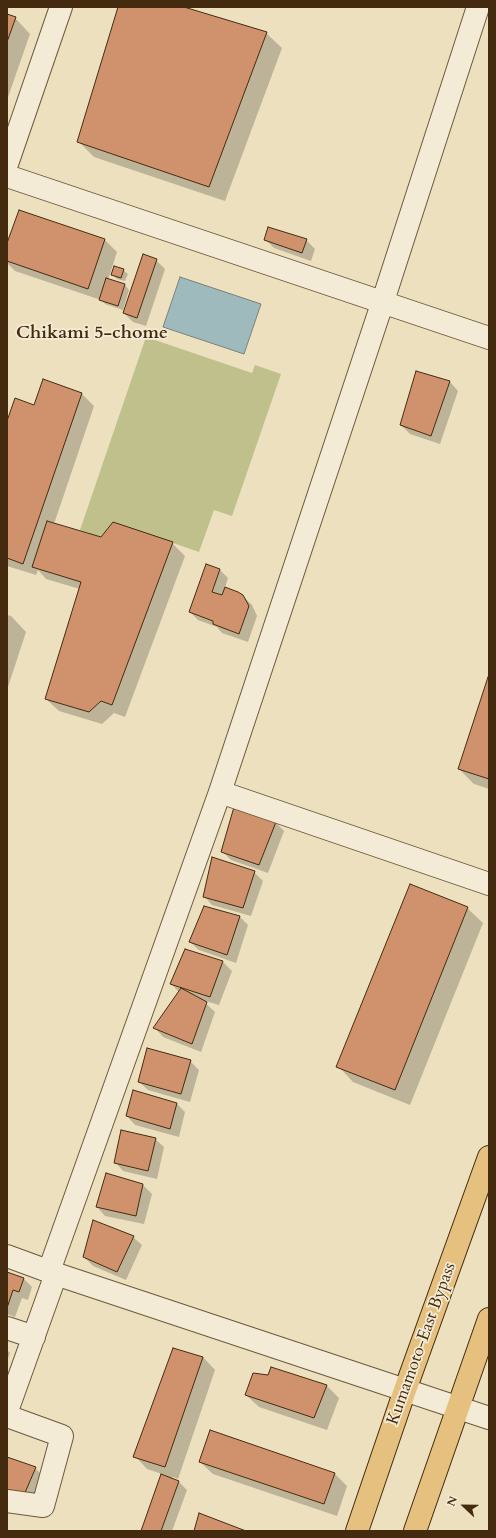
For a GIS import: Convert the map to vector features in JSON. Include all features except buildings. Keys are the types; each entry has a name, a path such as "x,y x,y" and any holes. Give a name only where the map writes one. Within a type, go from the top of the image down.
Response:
{"highway":[{"name":"Kumamoto-East Bypass","path":"357,1531 404,1390 489,1157"},
{"path":"415,1531 457,1407 489,1319"}],"street":[{"path":"7,164 60,7"},
{"path":"7,1411 34,1337 52,1273 220,792 383,301 478,7"},
{"path":"7,176 383,301 489,338"},
{"path":"220,792 489,884"},
{"path":"7,1256 52,1273 489,1418"},
{"path":"7,1328 34,1337"},
{"path":"7,1416 62,1436 43,1506 7,1501"}],"green space":[{"path":"146,337 252,373 255,365 281,374 232,516 214,510 199,552 113,522 101,537 80,530"}],"water":[{"path":"180,277 261,304 244,354 163,327"}],"district":[{"name":"Chikami 5-chome","path":"92,334"}]}
